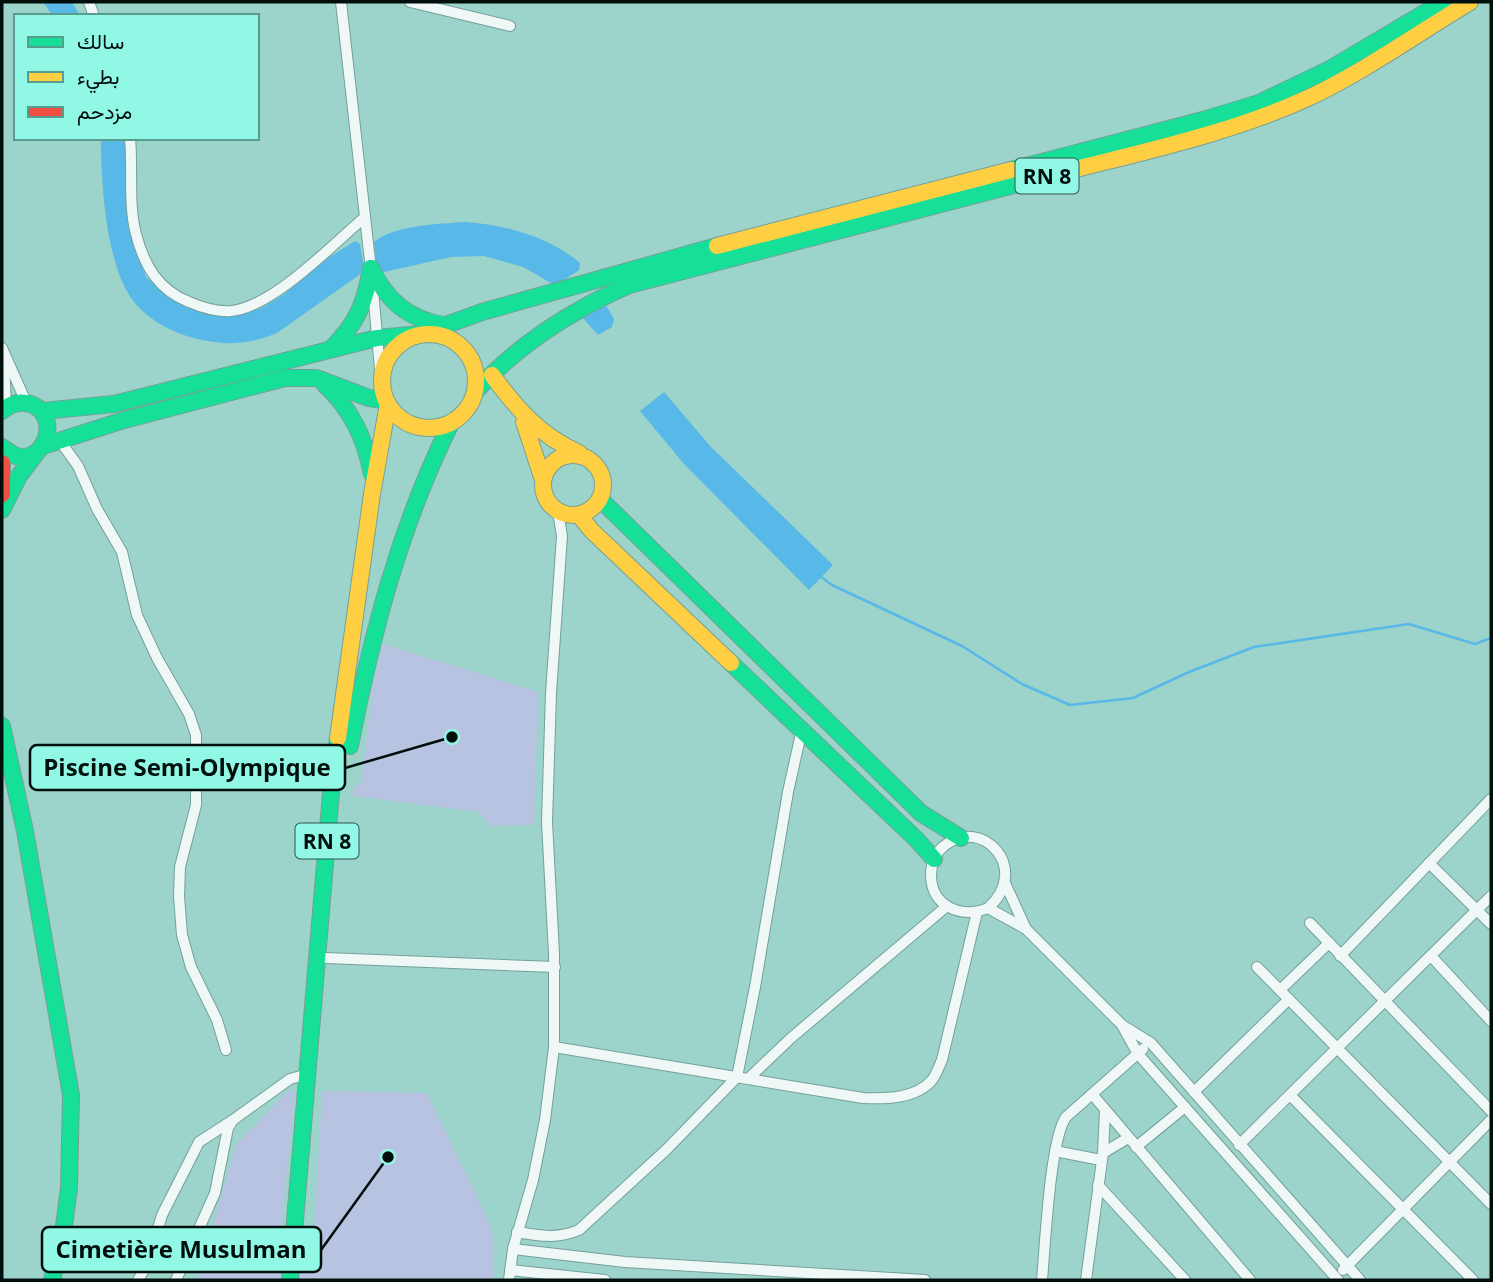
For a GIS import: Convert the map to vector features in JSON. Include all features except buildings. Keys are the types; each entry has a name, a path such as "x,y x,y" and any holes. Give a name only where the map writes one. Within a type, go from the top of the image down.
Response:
{"main road":[{"name":"RN 8","path":"421,334 493,309 596,280 1203,120 1258,103 1340,64 1443,2"},
{"name":"RN 8","path":"475,392 561,319 602,296 629,285 1199,137 1235,125 1309,97 1470,2"},
{"path":"371,268 382,291 399,309 420,320 444,325"},
{"path":"330,351 358,321 365,304 371,268"},
{"path":"3,408 16,402 26,402 43,411 114,404 377,338 421,334 434,333 459,344 474,366 476,379 475,392 466,410 451,423 437,428 416,426 397,416 387,402 382,381 383,370 393,350 401,342 421,334"},
{"path":"492,375 522,416 548,439 596,464 604,481 600,499 595,507 579,515 570,516 558,512 547,502 543,480 522,416"},
{"path":"2,447 19,456 88,430 275,380 296,377 316,378 387,402"},
{"path":"316,378 337,397 355,420 369,456 372,494"},
{"name":"RN 8","path":"290,1280 332,781 387,402"},
{"path":"2,510 19,476 40,449 49,429 43,411"},
{"name":"RN 8","path":"300,1280 326,958 344,785 366,661 403,534 420,489 451,423"},
{"path":"543,480 552,463 560,457 579,453"},
{"path":"2,463 2,494"},
{"path":"600,499 921,813 961,838"},
{"path":"579,515 592,531 802,729 934,859"},
{"path":"2,726 25,831 71,1095 73,1133 69,1199 64,1235 52,1280"}],"street":[{"path":"341,2 382,381"},
{"path":"410,2 510,26"},
{"path":"130,140 135,230 142,255 152,276 179,298 202,307 215,311 232,311 257,304 297,276 365,216"},
{"path":"2,351 26,402"},
{"path":"2,351 3,408"},
{"path":"60,441 78,466 97,509 122,552 137,615 157,658 189,714 196,735 196,806 180,867 182,935 191,967 217,1020 226,1050"},
{"path":"558,512 562,536 551,693 547,822 555,967 554,1047 545,1120 533,1180 513,1248 509,1275 605,1280"},
{"path":"743,1078 780,832 802,729"},
{"path":"1340,956 1491,799"},
{"path":"973,837 993,846 1005,866 1005,883 998,900 988,908 965,914 947,906 935,894 930,870 940,849 961,838 973,837"},
{"path":"1429,863 1491,924"},
{"path":"1005,883 1026,929"},
{"path":"1240,1145 1491,896"},
{"path":"517,1232 547,1237 565,1236 579,1230 743,1078 947,906"},
{"path":"988,908 1026,929 1122,1025 1151,1043 1360,1280"},
{"path":"554,1047 863,1098 893,1099 932,1080 942,1060 977,912"},
{"path":"1311,923 1491,1111"},
{"path":"1194,1092 1329,943"},
{"path":"1431,956 1491,1021"},
{"path":"326,958 555,967"},
{"path":"1257,967 1491,1204"},
{"path":"1122,1025 1138,1054 1337,1279 1491,1120"},
{"path":"1042,1280 1060,1125 1151,1043"},
{"path":"138,1280 148,1264 162,1215 199,1142 290,1079 308,1074"},
{"path":"1092,1094 1250,1280"},
{"path":"1290,1095 1473,1280"},
{"path":"1136,1147 1185,1107"},
{"path":"1086,1280 1105,1111"},
{"path":"176,1280 215,1193 228,1128 233,1120"},
{"path":"1055,1151 1102,1156 1128,1138"},
{"path":"1098,1185 1185,1280"},
{"path":"513,1248 638,1264 925,1280"}],"shaded area":[{"path":"383,644 538,692 534,825 491,826 478,812 353,796 354,788 361,782 373,686"},
{"path":"289,1090 295,1092 278,1259 287,1280 197,1280 236,1145"},
{"path":"322,1091 427,1093 489,1222 494,1239 493,1280 300,1280 301,1268 313,1253"}],"water":[{"path":"43,2 72,2 79,14 52,14"},
{"path":"101,140 125,140 129,211 134,243 146,277 181,304 246,312 261,308 283,295 328,258 355,241 360,244 364,269 277,333 267,337 236,343 205,341 186,336 147,315 125,288 111,247 102,178"},
{"path":"465,222 511,229 540,239 580,263 579,270 558,284 551,283 523,267 484,256 451,257 384,272 377,268 374,242 383,236 417,226"},
{"path":"602,305 607,307 614,319 612,327 598,335 582,317"},
{"path":"664,392 711,447 833,565 809,590 684,464 640,411"}],"waterway":[{"path":"820,576 832,585 962,646 1022,684 1070,705 1133,698 1189,672 1254,647 1409,624 1475,644 1491,638"}],"traffic: fast":[{"path":"1011,170 1259,103 1330,69 1443,2"},
{"path":"475,392 508,359 546,331 629,285 1045,177"},
{"path":"43,411 114,404 377,338 421,334 482,312 717,246"},
{"path":"371,268 391,299 409,313 443,325"},
{"path":"331,349 354,321 366,292 371,268"},
{"path":"43,446 124,420 285,378 316,378 369,398 386,401"},
{"path":"325,385 343,405 356,426 366,449 372,474"},
{"path":"2,411 16,403 33,405 46,419 47,429 42,447 26,457 16,456 2,447"},
{"path":"350,746 378,621 402,541 451,423"},
{"path":"2,510 19,476 37,452"},
{"path":"600,499 921,813 961,838"},
{"path":"731,663 934,859"},
{"path":"2,726 25,831 71,1095 69,1188 63,1234 52,1280"},
{"path":"290,1280 332,781 338,738"}],"traffic: slow":[{"path":"1045,177 1179,143 1279,110 1351,76 1470,2"},
{"path":"717,246 1011,170"},
{"path":"429,334 447,337 462,348 473,363 476,381 473,399 462,414 447,425 429,428 411,425 396,414 385,399 382,381 385,363 396,348 411,337 429,334"},
{"path":"492,375 541,430 579,453"},
{"path":"338,738 372,494 388,404"},
{"path":"524,422 543,480"},
{"path":"567,455 579,455 595,463 601,473 603,485 601,497 595,507 579,515 567,515 551,507 543,491 543,479 551,463 567,455"},
{"path":"579,515 592,531 731,663"}],"traffic: jam":[{"path":"2,463 2,494"}],"place":[{"name":"Piscine Semi-Olympique","path":"452,737"},
{"name":"Cimetière Musulman","path":"388,1157"}]}
